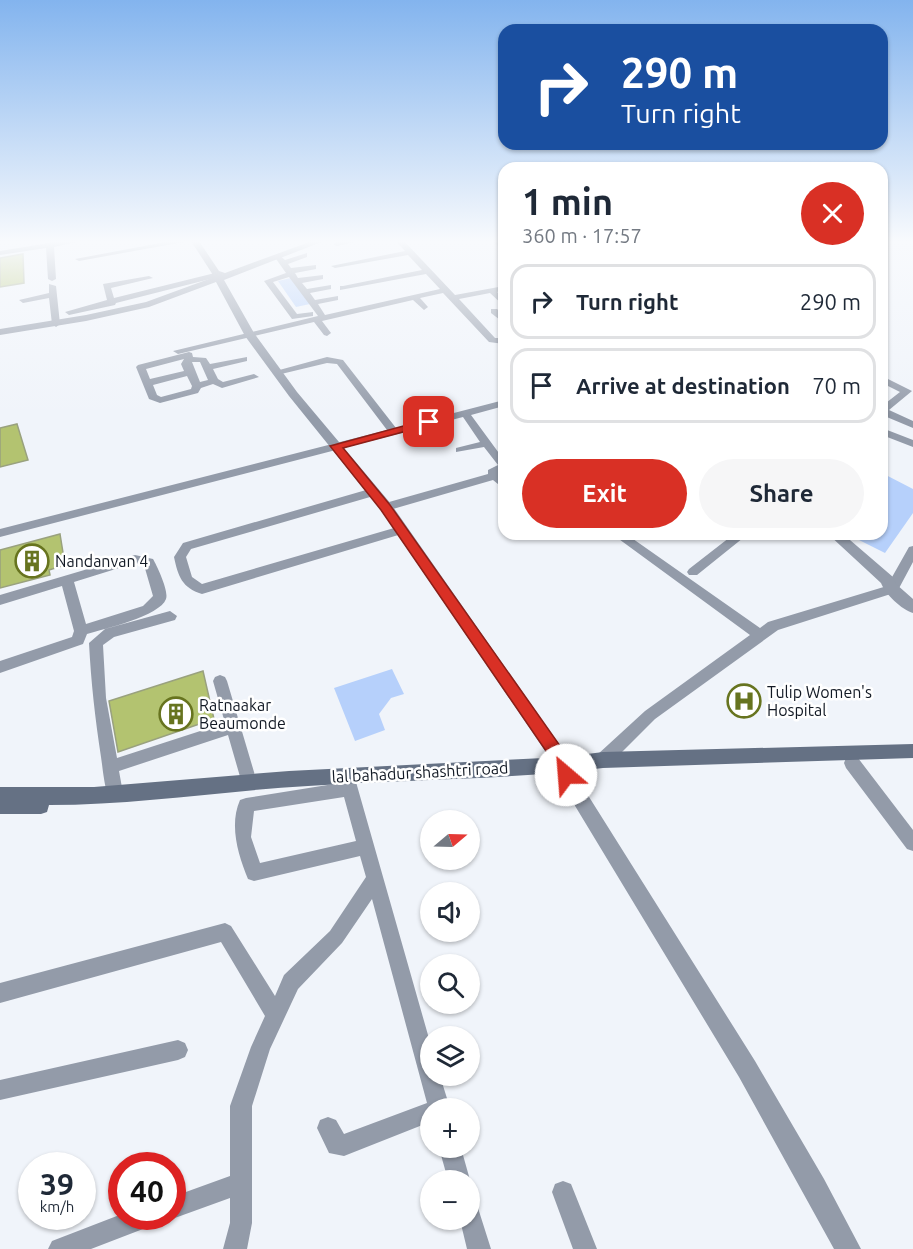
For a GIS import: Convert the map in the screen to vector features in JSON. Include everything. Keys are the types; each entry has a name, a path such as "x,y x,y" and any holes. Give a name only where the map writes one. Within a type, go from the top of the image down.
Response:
{"main road":[{"path":"565,770 603,760 913,751"},
{"path":"0,806 114,802 348,783 565,770 913,761"},
{"name":"lal bahadur shashtri road","path":"0,795 25,797 115,793 249,782 348,783"}],"street":[{"path":"53,299 56,324"},
{"path":"69,312 128,299"},
{"path":"0,332 84,322 138,311 173,299"},
{"path":"229,299 249,334 277,372 386,507 565,770 684,962 797,1152 848,1249"},
{"path":"282,299 295,317 319,315"},
{"path":"310,299 327,333"},
{"path":"313,303 329,299"},
{"path":"214,381 197,386 195,391 160,400 153,397 141,369 143,366 249,334 319,315 398,299"},
{"path":"417,299 424,308"},
{"path":"453,299 492,340 498,340"},
{"path":"494,311 498,317"},
{"path":"188,354 203,360 214,381 222,385 254,377"},
{"path":"188,354 186,362 197,386"},
{"path":"207,368 244,359"},
{"path":"277,372 327,360 340,362 393,431"},
{"path":"147,383 190,372"},
{"path":"888,383 907,391 888,406"},
{"path":"0,533 498,405"},
{"path":"902,420 913,410"},
{"path":"465,413 498,458"},
{"path":"888,414 913,425"},
{"path":"888,434 913,444"},
{"path":"460,450 487,443"},
{"path":"498,467 492,472 498,478"},
{"path":"386,507 490,477"},
{"path":"373,492 187,546 180,557 186,581 192,588 202,590 401,530"},
{"path":"626,540 760,635"},
{"path":"693,572 734,540"},
{"path":"829,540 880,584 890,587 913,608"},
{"path":"842,540 888,581 890,587"},
{"path":"603,760 650,715 774,626 890,587 913,550"},
{"path":"0,600 135,559 149,562 160,592 160,598 148,609 81,632 73,644 0,667"},
{"path":"67,580 81,632"},
{"path":"115,793 99,698 96,643 110,633 170,616"},
{"path":"220,681 249,782"},
{"path":"110,766 234,727"},
{"path":"852,763 913,843"},
{"path":"366,847 254,873 243,837 246,805 348,783 366,847 375,879 436,1098"},
{"path":"235,1249 241,1223 241,1106 261,1047 291,982 336,937 375,879"},
{"path":"0,993 225,932 276,1016"},
{"path":"0,1090 178,1050"},
{"path":"328,1128 337,1145 344,1145 420,1116"},
{"path":"186,1203 241,1183"},
{"path":"563,1192 585,1249"},
{"path":"60,1249 111,1230"},
{"path":"474,1230 479,1249"}],"shaded area":[{"path":"291,299 307,299 310,304 296,307"},
{"path":"888,476 913,489 913,513 885,553 859,540 888,540"},
{"path":"392,669 404,694 391,698 379,714 385,730 355,741 334,688"}],"building":[{"path":"17,424 28,460 0,467 0,428"},
{"name":"Nandanvan 4","path":"60,534 65,565 49,570 50,575 0,588 0,550"},
{"name":"Ratnaakar Beaumonde","path":"203,671 214,719 118,752 109,701"}],"place":[{"name":"Nandanvan 4","path":"32,561"},
{"name":"Tulip Women's Hospital","path":"744,701"},
{"name":"Ratnaakar Beaumonde","path":"176,714"}],"route":[{"path":"429,422 336,446 386,507 564,765 566,775"}]}
